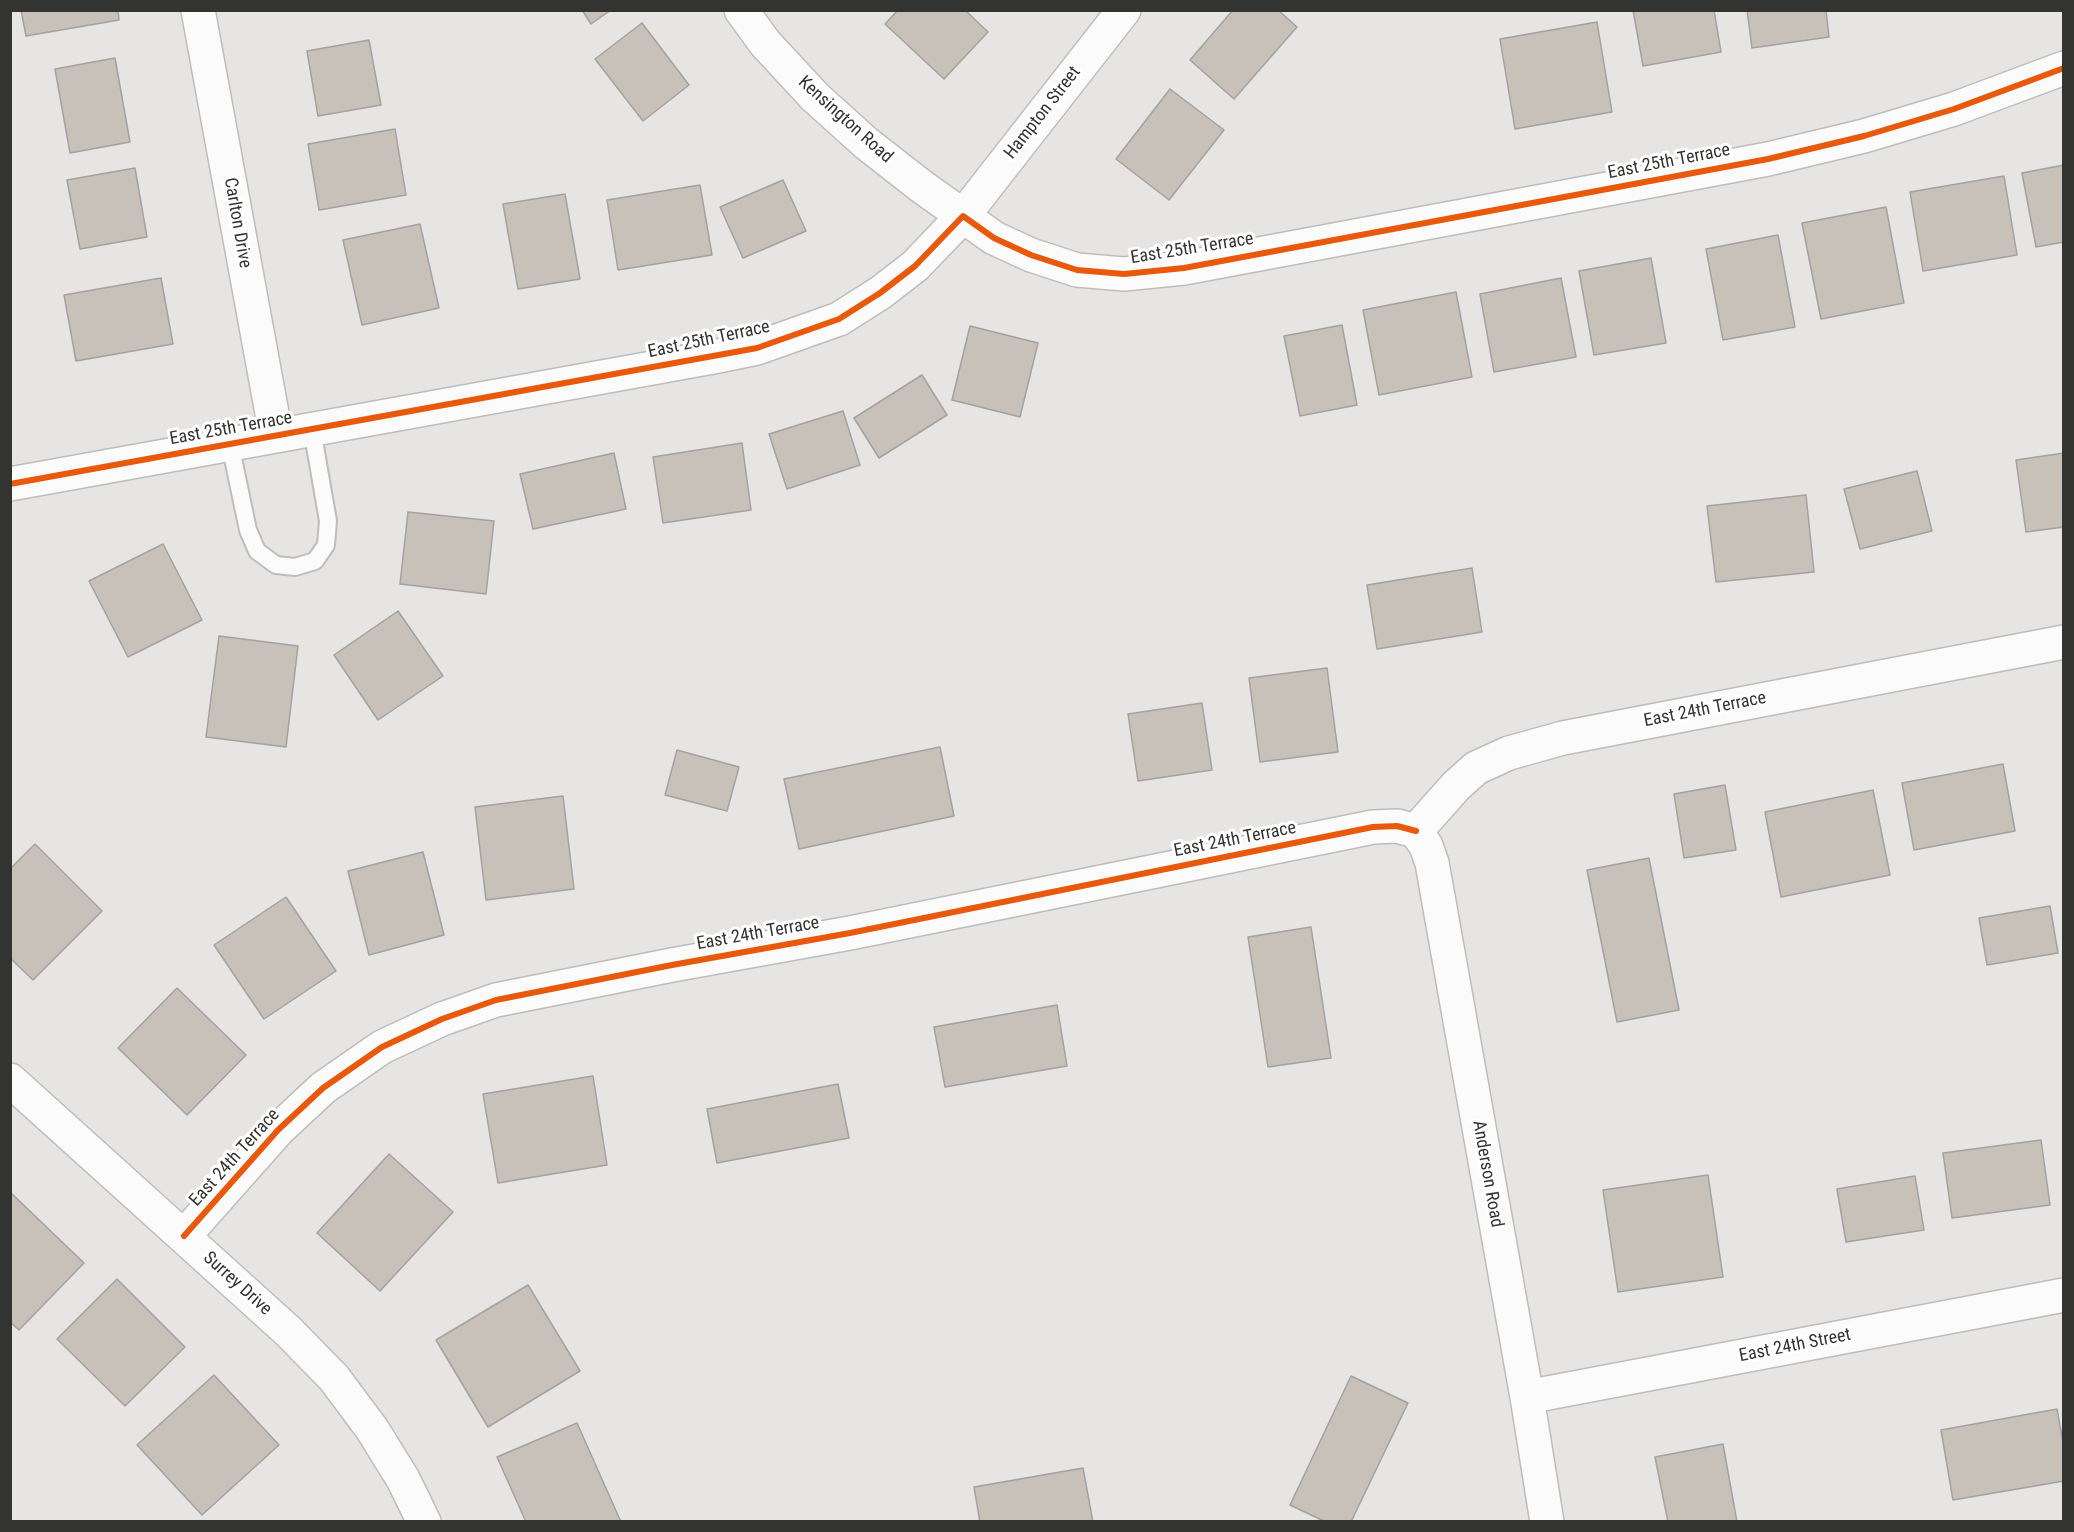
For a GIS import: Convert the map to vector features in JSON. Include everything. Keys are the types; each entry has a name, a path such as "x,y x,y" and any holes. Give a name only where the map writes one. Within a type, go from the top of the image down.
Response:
{"street":[{"name":"Carlton Drive","path":"198,10 276,435"},
{"name":"Kensington Road","path":"741,10 765,43 815,97 866,143 963,216"},
{"name":"Hampton Street","path":"963,216 1124,10"},
{"name":"East 25th Terrace","path":"10,484 757,348 839,319 880,293 915,266 963,216 994,238 1031,255 1077,270 1124,274 1184,268 1768,159 1864,136 1954,109 2064,68"},
{"name":"East 24th Terrace","path":"184,1236 279,1130 323,1088 382,1047 442,1019 496,1000 862,931 1373,827 1396,826 1416,831 1456,786 1476,768 1509,753 1563,738 2064,642"},
{"name":"Anderson Road","path":"1416,831 1426,846 1432,863 1547,1521"},
{"name":"Surrey Drive","path":"10,1080 288,1331 334,1378 372,1429 403,1479 424,1521"},
{"name":"East 24th Street","path":"1527,1398 2064,1295"}],"lane":[{"path":"230,444 248,530 257,551 276,565 295,567 315,561 326,545 328,521 312,429"}],"building":[{"path":"21,10 118,10 119,20 26,36"},
{"path":"582,10 611,10 591,24"},
{"path":"898,10 965,10 988,32 944,79 885,24"},
{"path":"1233,10 1278,10 1297,27 1234,99 1190,60"},
{"path":"1633,10 1714,10 1721,52 1643,66"},
{"path":"1747,10 1826,10 1829,37 1752,48"},
{"path":"1597,22 1612,112 1515,129 1500,39"},
{"path":"642,23 689,85 643,121 595,59"},
{"path":"369,40 381,105 318,116 307,51"},
{"path":"115,58 130,142 70,153 55,69"},
{"path":"1170,89 1224,130 1169,200 1116,159"},
{"path":"395,129 406,195 319,210 308,144"},
{"path":"2064,165 2064,242 2036,247 2022,173"},
{"path":"135,168 147,237 80,249 67,180"},
{"path":"2004,176 2017,255 1923,271 1910,192"},
{"path":"783,180 806,231 743,258 720,207"},
{"path":"700,185 712,255 618,270 607,200"},
{"path":"565,194 580,279 518,289 503,204"},
{"path":"1886,207 1904,303 1821,319 1802,223"},
{"path":"420,224 439,308 362,325 343,240"},
{"path":"1778,235 1795,327 1723,340 1706,249"},
{"path":"1651,258 1666,343 1594,355 1579,271"},
{"path":"161,278 173,344 76,361 64,295"},
{"path":"1561,278 1576,357 1494,372 1480,294"},
{"path":"1456,292 1472,377 1379,395 1363,310"},
{"path":"1342,325 1357,405 1300,416 1284,336"},
{"path":"970,326 1038,343 1020,417 952,400"},
{"path":"922,375 947,415 879,458 854,418"},
{"path":"843,411 860,465 787,489 769,434"},
{"path":"742,443 751,510 663,523 653,457"},
{"path":"614,453 626,509 533,529 520,474"},
{"path":"2064,453 2064,527 2026,532 2016,460"},
{"path":"1917,471 1932,531 1860,549 1844,489"},
{"path":"1806,495 1814,572 1716,582 1707,506"},
{"path":"408,512 494,521 486,594 400,584"},
{"path":"163,544 202,620 128,657 89,581"},
{"path":"1472,568 1482,632 1377,649 1367,585"},
{"path":"398,611 443,676 378,720 334,655"},
{"path":"219,636 298,646 286,747 206,737"},
{"path":"1327,668 1338,752 1260,762 1249,678"},
{"path":"1202,703 1212,770 1138,781 1128,714"},
{"path":"940,747 954,816 799,849 784,779"},
{"path":"677,750 739,767 727,811 665,795"},
{"path":"2003,764 2015,831 1914,850 1902,783"},
{"path":"1725,785 1736,850 1684,858 1674,794"},
{"path":"1873,790 1890,875 1781,897 1765,812"},
{"path":"563,796 574,889 486,900 475,807"},
{"path":"35,844 102,911 33,980 10,958 10,869"},
{"path":"423,852 444,935 369,955 348,871"},
{"path":"1649,858 1679,1010 1617,1022 1587,870"},
{"path":"286,897 336,971 264,1019 214,945"},
{"path":"2050,906 2058,953 1987,965 1979,918"},
{"path":"1311,927 1331,1058 1268,1067 1248,937"},
{"path":"177,988 246,1055 187,1115 118,1048"},
{"path":"1057,1005 1067,1066 945,1087 934,1027"},
{"path":"593,1076 607,1165 498,1183 483,1094"},
{"path":"838,1084 849,1138 717,1163 707,1109"},
{"path":"2041,1140 2050,1205 1952,1218 1943,1153"},
{"path":"389,1154 453,1212 380,1291 317,1233"},
{"path":"1708,1175 1723,1277 1618,1292 1603,1190"},
{"path":"1915,1176 1924,1230 1846,1242 1837,1189"},
{"path":"10,1192 84,1263 19,1330 10,1322"},
{"path":"117,1279 185,1347 125,1406 57,1339"},
{"path":"528,1285 580,1371 488,1427 436,1340"},
{"path":"214,1375 279,1445 202,1515 137,1445"},
{"path":"1351,1376 1408,1403 1351,1522 1326,1522 1290,1505"},
{"path":"2057,1409 2064,1448 2064,1481 1953,1500 1941,1430"},
{"path":"577,1423 621,1522 526,1522 497,1457"},
{"path":"1723,1444 1737,1522 1668,1522 1655,1457"},
{"path":"1083,1468 1093,1522 980,1522 974,1487"}],"cycle path":[{"path":"10,484 757,348 839,319 880,293 915,266 963,216 994,238 1031,255 1077,270 1124,274 1184,268 1768,159 1864,136 1954,109 2064,68"},
{"path":"184,1236 278,1130 323,1088 382,1047 442,1019 496,1000 850,933 1373,827 1397,826 1416,831"}]}
